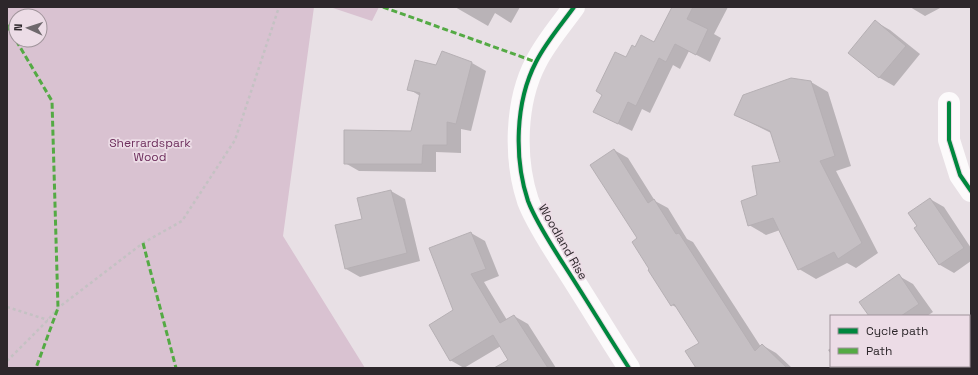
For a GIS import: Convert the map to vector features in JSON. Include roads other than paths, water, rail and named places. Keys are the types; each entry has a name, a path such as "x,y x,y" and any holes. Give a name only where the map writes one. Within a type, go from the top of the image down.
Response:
{"street":[{"name":"Woodland Rise","path":"574,7 536,62 526,86 518,136 520,166 529,202 545,234 629,368"},
{"path":"949,103 949,140 960,175 971,191"}],"park label":[{"name":"Sherrardspark Wood","path":"150,150"}]}
